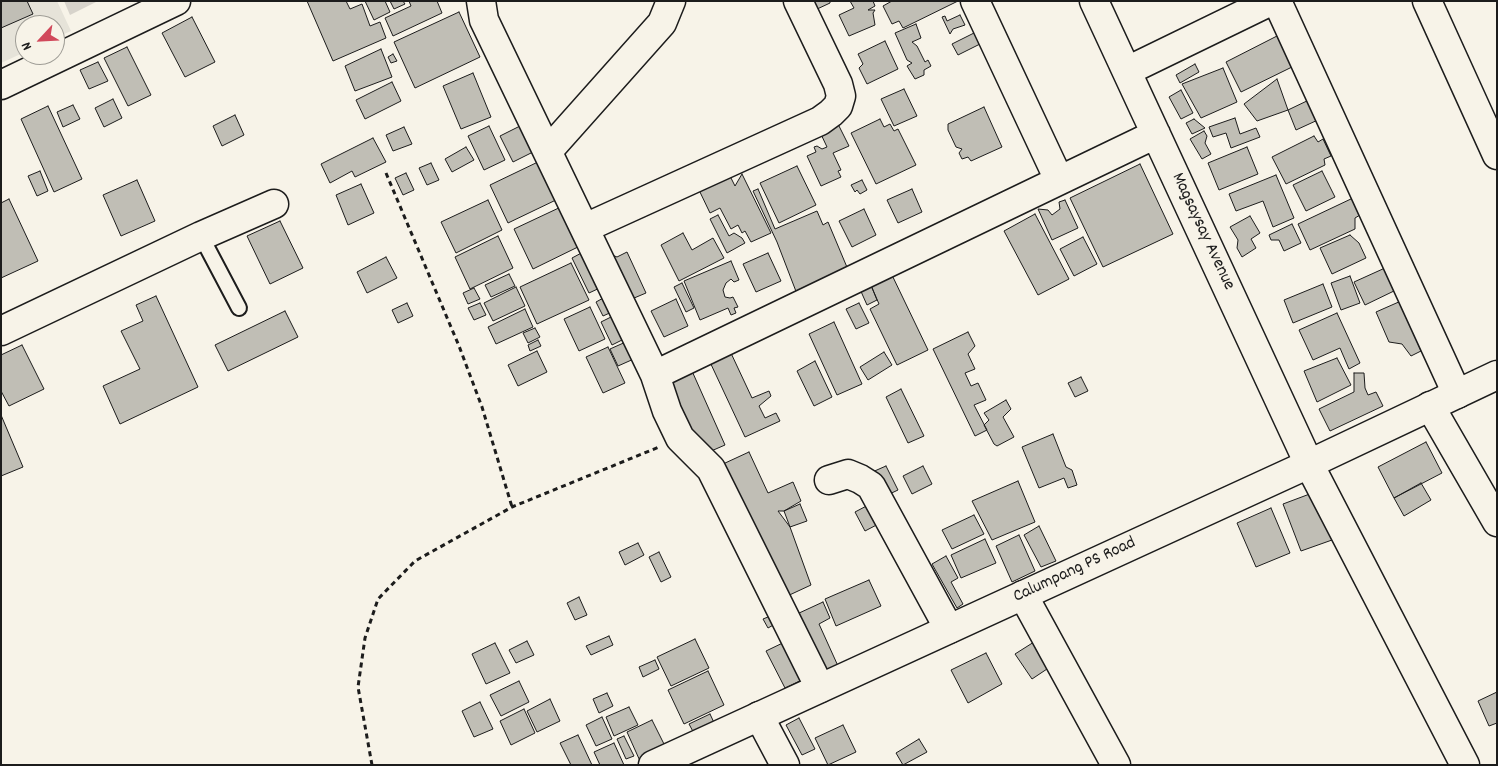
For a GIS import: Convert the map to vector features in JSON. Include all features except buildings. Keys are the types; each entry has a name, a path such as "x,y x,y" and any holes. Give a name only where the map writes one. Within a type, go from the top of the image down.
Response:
{"street":[{"path":"1,84 176,1"},
{"path":"481,1 484,20 654,375 667,412 680,438 712,469 820,688"},
{"path":"548,152 662,22 672,1"},
{"path":"585,228 820,121 838,106 841,96 838,84 798,1"},
{"path":"975,1 1059,180"},
{"name":"Magsaysay Avenue","path":"1094,1 1309,464 1465,765"},
{"path":"1127,71 1271,1"},
{"path":"1278,1 1456,394"},
{"path":"1427,1 1497,155"},
{"path":"654,375 1156,134"},
{"path":"1,331 201,236 274,204"},
{"name":"Calumpang PS Road","path":"653,765 1309,464 1497,375"},
{"path":"1430,406 1497,522"},
{"path":"829,480 848,474 860,478 871,486 949,629"},
{"path":"1024,595 1116,765"},
{"path":"759,716 785,765"}],"lane":[{"path":"201,236 239,308"}],"path":[{"path":"386,174 459,346 482,407 512,507"},
{"path":"372,765 358,687 365,638 378,599 415,561 512,507 680,438"}],"shaded area":[{"path":"1,1 57,1 64,15 15,15 15,57 1,63"},
{"path":"64,1 98,1 70,15"},
{"path":"65,18 71,31 65,34"}]}
